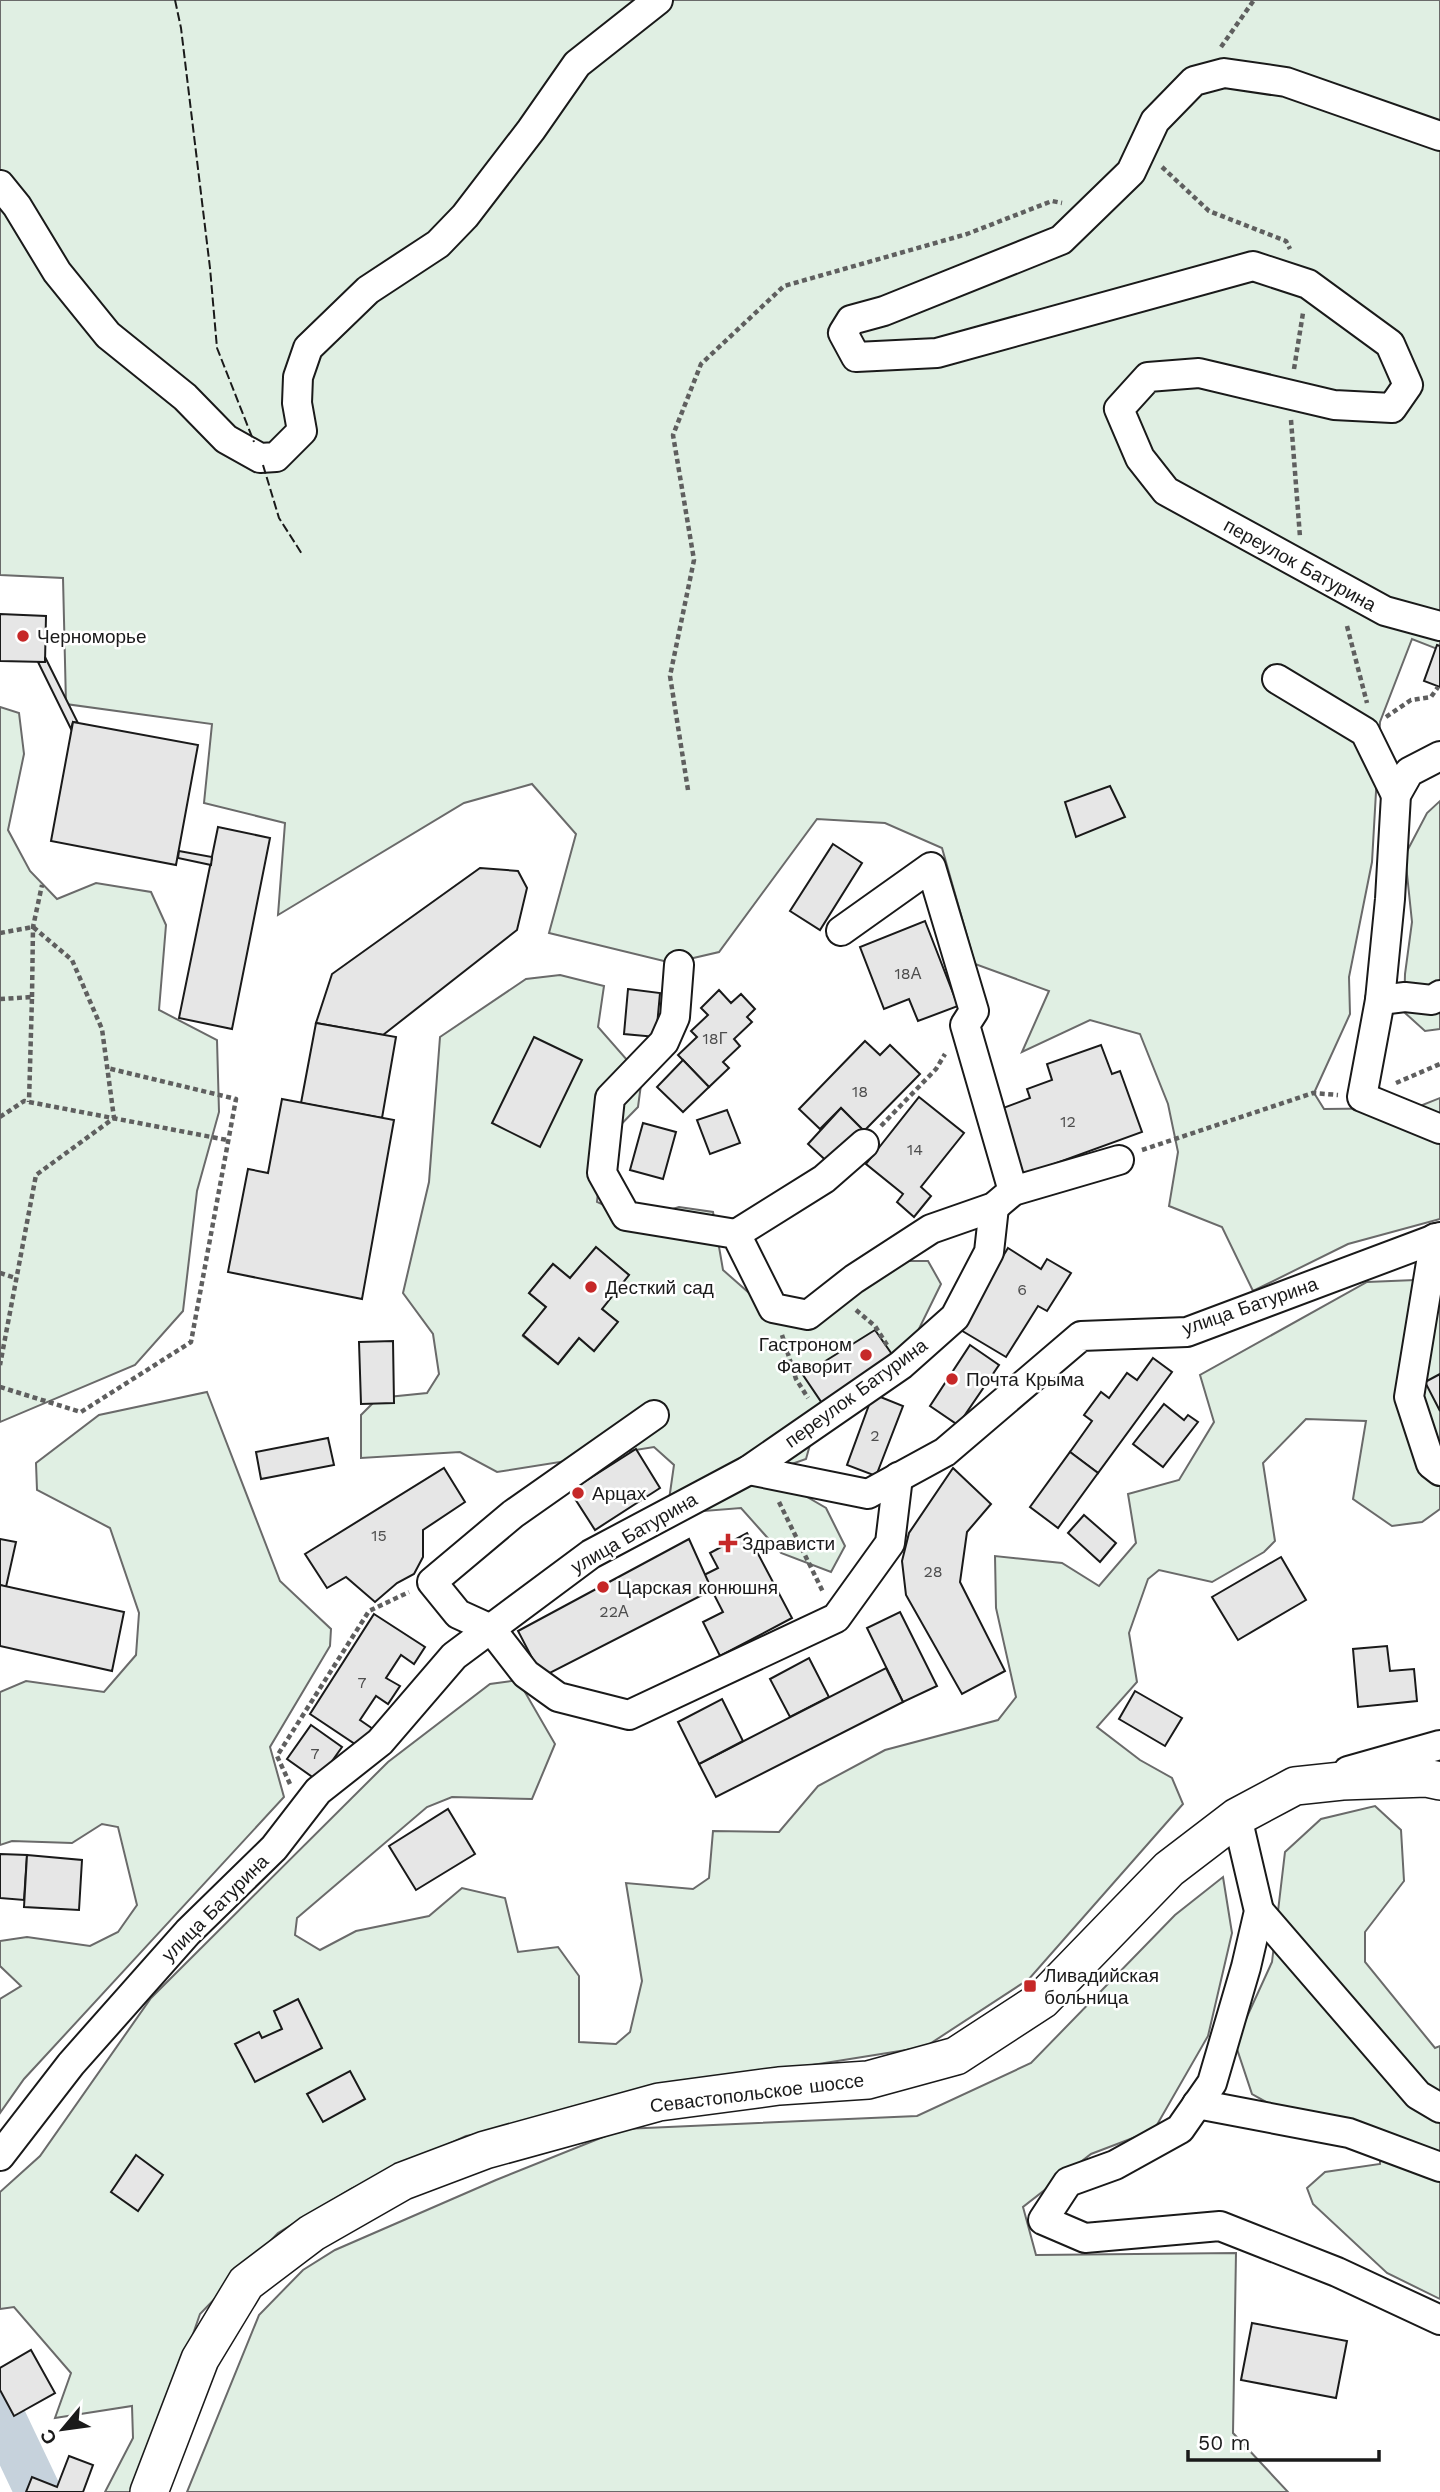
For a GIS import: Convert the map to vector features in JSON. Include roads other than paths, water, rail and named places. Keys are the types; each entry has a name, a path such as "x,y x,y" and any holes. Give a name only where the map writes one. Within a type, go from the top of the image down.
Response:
{"main road":[{"name":"Севастопольское шоссе","path":"149,2492 200,2359 246,2283 312,2232 403,2181 485,2150 659,2102 779,2086 868,2080 956,2056 1042,2000 1169,1868 1239,1825 1295,1786 1342,1781 1426,1778 1440,1781"},
{"path":"172,2492 238,2333 260,2297 285,2272 348,2230 472,2172 547,2146 655,2115 835,2100 931,2077 988,2054 1032,2026 1239,1825"}],"street":[{"path":"0,185 17,206 57,272 108,335 185,397 226,439 260,458 276,457 302,431 297,403 298,377 308,348 368,290 438,244 465,216 531,130 577,64 658,0"},
{"name":"переулок Батурина","path":"1440,136 1286,82 1224,73 1194,81 1155,121 1131,172 1061,240 884,311 851,320 843,333 856,357 937,353 1253,266 1308,284 1390,344 1408,385 1392,408 1334,405 1199,373 1148,377 1119,409 1140,458 1166,491 1385,611 1440,626"},
{"path":"1278,679 1369,729 1396,795 1390,899 1380,1000 1362,1097 1440,1129"},
{"path":"1396,795 1409,772 1440,757"},
{"path":"841,931 932,866 974,1011 965,1025 1003,1199"},
{"path":"678,965 676,1017 664,1042 610,1098 602,1173 626,1216 736,1234 824,1179 864,1144"},
{"path":"1380,1000 1432,1000 1440,995"},
{"path":"736,1234 773,1308 808,1315 931,1229 1003,1199 1119,1160"},
{"name":"переулок Батурина","path":"757,1471 821,1420 901,1365 955,1317 989,1252 1003,1199"},
{"path":"1438,1237 1432,1313 1409,1397 1431,1464 1440,1471"},
{"name":"улица Батурина","path":"0,2156 71,2064 188,1932 274,1849 318,1791 380,1742 454,1656 591,1554 757,1471 868,1494 944,1452 1081,1336 1187,1332 1438,1237"},
{"path":"654,1415 513,1514 432,1582 458,1614 491,1629 526,1674 558,1697 629,1715 836,1618 890,1543 898,1477"},
{"path":"1295,1786 1440,1745"},
{"path":"1239,1825 1259,1911 1246,1967 1212,2083 1180,2130 1115,2165 1068,2182 1043,2220 1086,2238 1220,2226 1337,2272 1440,2320"},
{"path":"1259,1911 1418,2095 1440,2108"},
{"path":"1197,2104 1349,2133 1440,2167"}],"waterway":[{"path":"0,2412 38,2492"}],"place":[{"name":"Черноморье","path":"23,636"},
{"name":"Десткий сад","path":"591,1287"},
{"name":"Гастроном Фаворит","path":"866,1355"},
{"name":"Почта Крыма","path":"952,1379"},
{"name":"Арцах","path":"578,1493"},
{"name":"Здрависти","path":"728,1543"},
{"name":"Царская конюшня","path":"603,1587"},
{"name":"Ливадийская больница","path":"1030,1986"}]}
